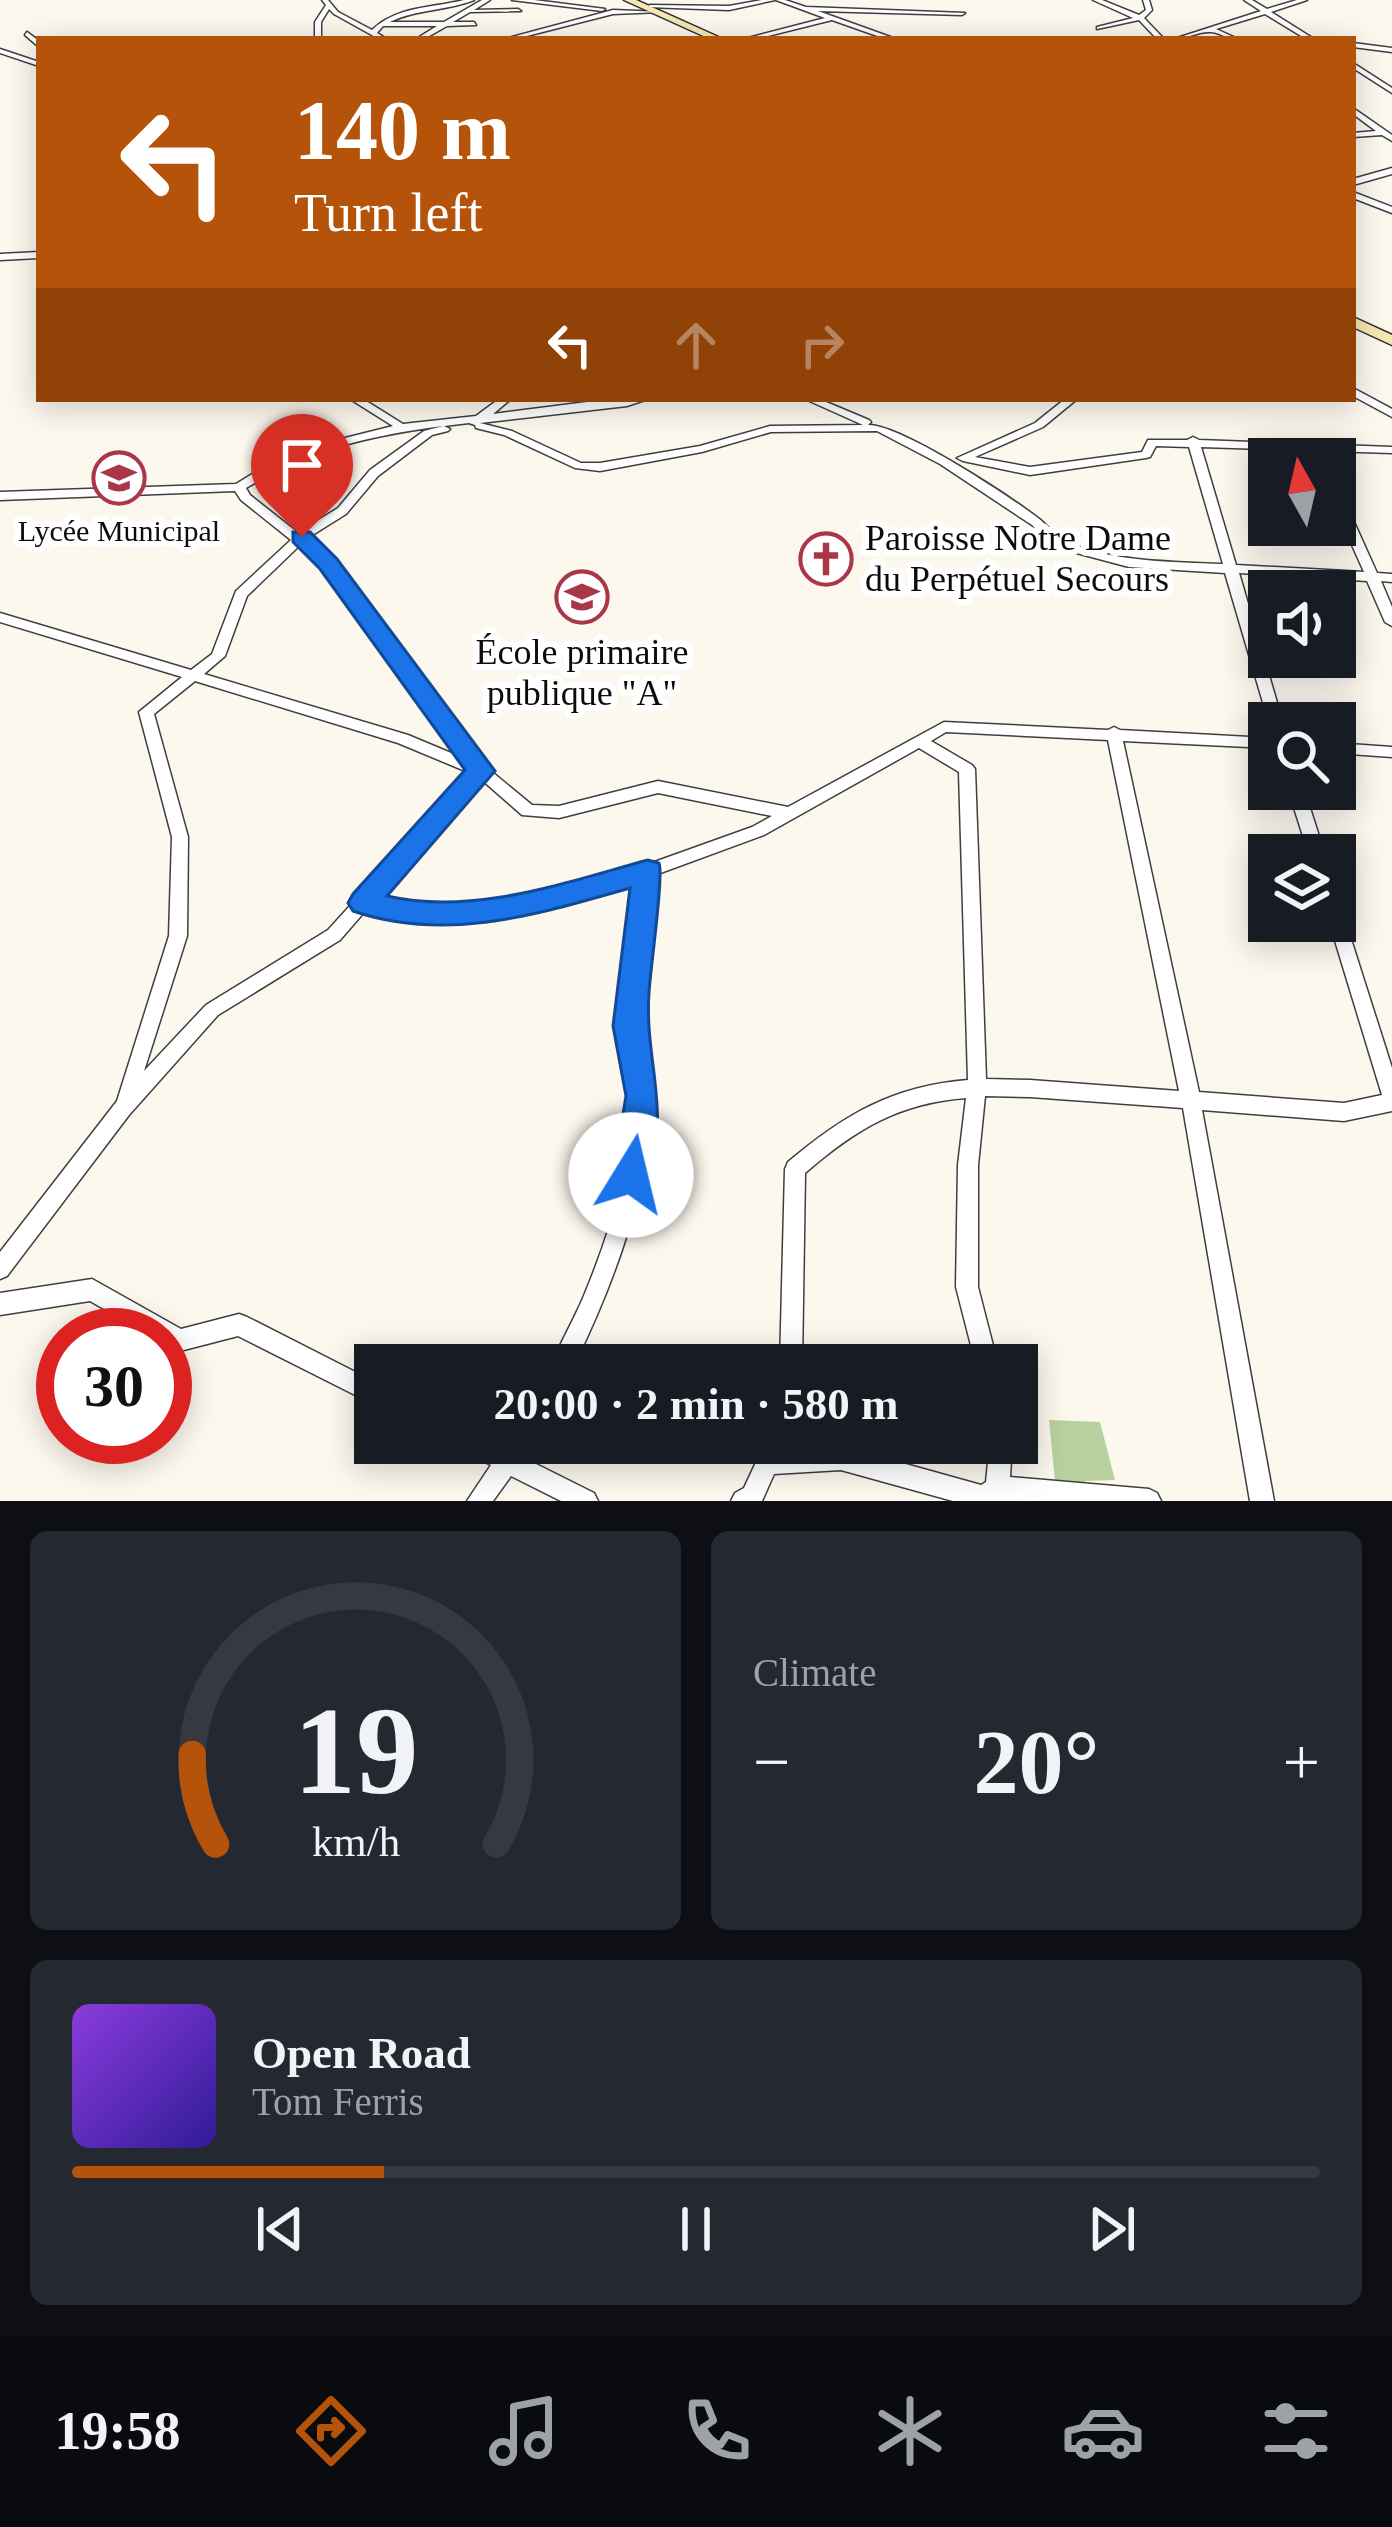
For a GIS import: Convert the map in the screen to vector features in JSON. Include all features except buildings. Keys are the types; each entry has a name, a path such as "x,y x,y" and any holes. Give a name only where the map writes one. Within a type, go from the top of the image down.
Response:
{"main road":[{"path":"626,6 658,11 712,36"},
{"path":"1356,323 1392,341"}],"street":[{"path":"387,10 471,0"},
{"path":"425,36 487,0"},
{"path":"515,0 626,6 561,36 529,27 515,0"},
{"path":"658,11 737,8 776,0 884,36"},
{"path":"802,8 863,0"},
{"path":"1096,0 1140,18 1158,36"},
{"path":"1099,28 1140,18 1149,10 1146,0"},
{"path":"1247,0 1306,36"},
{"path":"1189,36 1308,0"},
{"path":"318,36 326,3 357,34 376,36 381,23"},
{"path":"443,4 471,11 518,11"},
{"path":"658,11 685,7"},
{"path":"802,8 962,13"},
{"path":"357,34 410,10"},
{"path":"471,11 471,36"},
{"path":"759,36 833,18"},
{"path":"381,23 474,24"},
{"path":"1212,30 1227,36"},
{"path":"525,36 543,33"},
{"path":"27,34 36,42"},
{"path":"1356,46 1392,50"},
{"path":"0,51 36,63"},
{"path":"1356,67 1392,91"},
{"path":"1356,82 1392,79"},
{"path":"1356,112 1388,136"},
{"path":"1356,135 1388,136"},
{"path":"1356,181 1392,171"},
{"path":"1356,196 1392,210"},
{"path":"4,259 36,255"},
{"path":"1356,393 1392,414"},
{"path":"361,402 401,425"},
{"path":"122,1108 178,935 180,837 146,712 218,656 241,593 302,537 342,511 374,473 422,437 465,424 501,402"},
{"path":"0,496 239,488 267,470 401,425 465,424 622,402"},
{"path":"817,402 944,462 1036,522 1058,544 1129,563 1392,578"},
{"path":"944,462 1039,424 1068,402"},
{"path":"465,424 508,433 579,466 599,467 770,429 879,428"},
{"path":"1193,440 1270,702"},
{"path":"963,458 1030,471 1080,468 1146,455 1153,442 1248,445"},
{"path":"1356,451 1392,450"},
{"path":"239,488 244,497 302,537 328,564 481,771 527,811 559,812 658,787 792,814"},
{"path":"1356,541 1392,622"},
{"path":"0,617 403,739 481,771"},
{"path":"363,903 410,914 509,909 648,872 792,814 944,727 1248,742"},
{"path":"1114,733 1191,1101 1262,1501"},
{"path":"921,742 967,769 977,1084 968,1166 967,1287 982,1344"},
{"path":"1356,749 1392,752"},
{"path":"0,1269 122,1108 212,1010 334,935 481,771"},
{"path":"573,1344 598,1297 631,1175 644,1096 630,1026 638,922 648,872"},
{"path":"791,1344 795,1169 862,1115 896,1100 977,1084 1344,1112 1392,1100 1344,942"},
{"path":"0,1304 92,1291 180,1340 239,1325 354,1383"},
{"path":"479,1501 507,1464"},
{"path":"531,1464 586,1501"},
{"path":"743,1501 752,1496 767,1464"},
{"path":"862,1464 984,1498 997,1488 1149,1501"},
{"path":"997,1488 999,1464"}],"green space":[{"path":"1049,1420 1100,1422 1115,1480 1085,1481 1088,1501 1057,1501"}],"place":[{"name":"Lycée Municipal","path":"119,478"},
{"name":"Paroisse Notre Dame du Perpétuel Secours","path":"826,559"},
{"name":"École primaire publique \"A\"","path":"582,597"}],"route":[{"path":"302,537 328,564 481,771 363,903 410,914 509,909 648,872 638,922 630,1026 644,1096 631,1175"}]}
